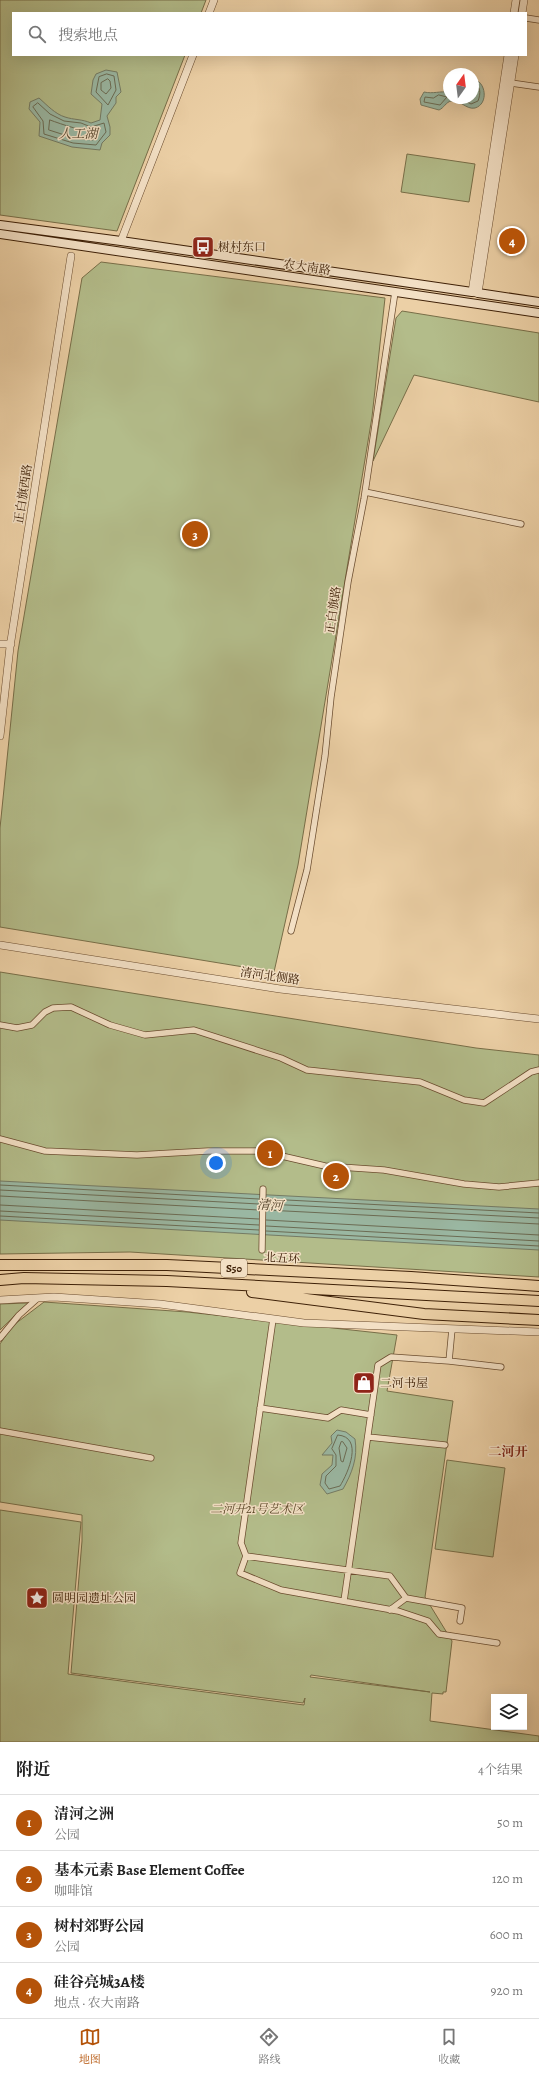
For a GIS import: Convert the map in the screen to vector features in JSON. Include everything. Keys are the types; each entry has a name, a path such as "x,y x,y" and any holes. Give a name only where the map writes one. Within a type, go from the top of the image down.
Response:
{"highway":[{"name":"北五环","path":"0,1265 166,1265 539,1286"},
{"name":"S50","path":"0,1280 24,1278 167,1281 539,1301"},
{"path":"167,1281 424,1314 539,1320"}],"main road":[{"name":"农大南路","path":"0,225 121,241 539,302"},
{"name":"农大南路","path":"0,234 539,313"}],"street":[{"path":"209,12 214,0"},
{"path":"514,12 516,0"},
{"path":"522,12 524,0"},
{"path":"527,18 539,20"},
{"path":"121,241 193,56"},
{"path":"475,292 508,56"},
{"path":"475,292 515,56"},
{"path":"511,83 539,87"},
{"name":"正白旗西路","path":"0,736 10,644 71,256"},
{"name":"正白旗路","path":"291,931 307,870 325,756 331,697 348,582 365,492 395,292"},
{"path":"365,492 521,524"},
{"path":"0,644 10,644"},
{"name":"清河北侧路","path":"0,945 280,989 539,1019"},
{"path":"0,1025 18,1028 32,1025 45,1012 53,1008 71,1007 110,1025 145,1035 194,1030 281,1058 307,1070 420,1082 464,1100 484,1103 531,1072 539,1070"},
{"path":"0,1139 53,1152 137,1155 208,1151 260,1151 325,1166 384,1170 464,1184 499,1187 539,1183"},
{"path":"262,1250 263,1189"},
{"path":"0,1300 54,1297 160,1304 304,1323 539,1332"},
{"path":"0,1338 19,1315 38,1298"},
{"path":"273,1319 241,1543 246,1556 240,1573 281,1590 390,1610 428,1621 439,1634 497,1643"},
{"path":"449,1361 452,1329"},
{"path":"344,1601 378,1365 391,1357 449,1361 501,1367"},
{"path":"260,1408 328,1418 341,1410 370,1415"},
{"path":"0,1431 151,1458"},
{"path":"368,1437 445,1445"},
{"path":"246,1556 390,1576 406,1598 462,1608 460,1621"},
{"path":"390,1610 406,1598"}],"green space":[{"path":"0,0 206,0 201,12 12,12 12,56 185,56 117,231 0,215"},
{"path":"407,154 475,164 469,202 401,192"},
{"path":"101,262 385,298 372,417 298,865 274,972 0,927 0,828 18,651 82,278"},
{"path":"402,311 539,333 539,402 414,375 373,461 396,318"},
{"path":"0,972 476,1048 539,1055 539,1277 130,1252 0,1254"},
{"name":"二河开21号艺术区","path":"44,1302 187,1312 397,1335 387,1391 453,1401 425,1597 452,1641 446,1692 443,1692 443,1694 432,1693 430,1721 539,1736 539,1742 0,1742 0,1510 81,1522 68,1674 304,1705 305,1698 303,1703 71,1673 82,1541 82,1515 0,1502 0,1344 11,1327","holes":["311,1675 430,1692 310,1677"]},
{"path":"28,1303 0,1330 0,1304"},
{"path":"447,1460 505,1468 493,1557 435,1549"}],"water":[{"name":"人工湖","path":"106,70 117,72 121,92 116,97 116,103 107,116 110,127 110,135 102,143 100,150 72,147 39,136 40,122 29,109 30,102 39,98 54,112 61,116 91,123 100,120 102,104 91,94 93,80 96,74"},
{"path":"479,82 483,88 484,98 479,106 475,108 462,104 479,104"},
{"path":"424,92 443,92 443,104 446,104 439,110 421,105 420,99"},
{"name":"清河","path":"0,1181 539,1209 539,1250 0,1220"},
{"path":"337,1430 346,1432 355,1439 356,1453 352,1471 343,1489 327,1494 320,1485 322,1474 332,1465 333,1455 322,1455 332,1443 331,1436"}],"place":[{"name":"硅谷亮城3A楼","path":"512,241"},
{"name":"树村东口","path":"203,247"},
{"name":"树村郊野公园","path":"195,534"},
{"name":"清河之洲","path":"270,1153"},
{"name":"基本元素 Base Element Coffee","path":"336,1176"},
{"name":"二河书屋","path":"364,1383"},
{"name":"圆明园遗址公园","path":"37,1598"}],"district":[{"name":"二河开","path":"508,1451"}]}
